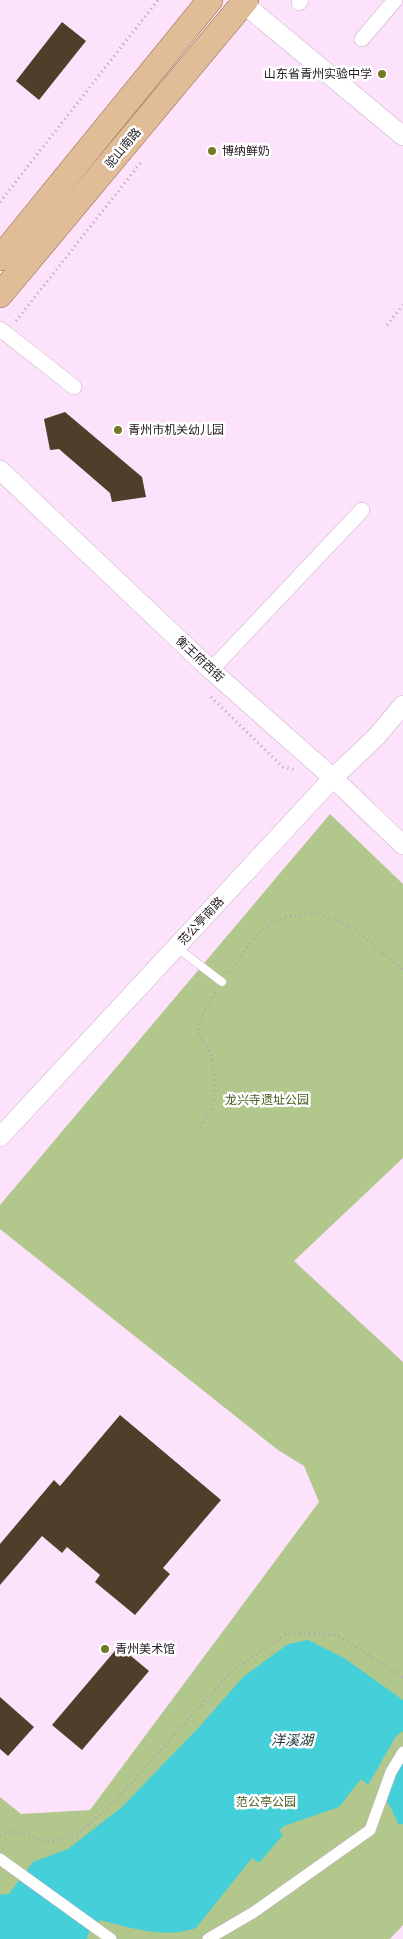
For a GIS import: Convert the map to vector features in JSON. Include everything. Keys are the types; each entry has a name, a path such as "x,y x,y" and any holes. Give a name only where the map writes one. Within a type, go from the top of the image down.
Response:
{"main road":[{"name":"驼山南路","path":"0,258 210,0"},
{"name":"驼山南路","path":"0,295 243,1"}],"street":[{"path":"362,39 395,0"},
{"path":"243,1 403,136"},
{"path":"3,332 74,387"},
{"name":"衡王府西街","path":"0,470 211,670 333,778 403,845"},
{"path":"211,670 362,510"},
{"name":"范公亭南路","path":"0,1137 333,778 377,736 403,705"},
{"path":"208,1939 254,1912 370,1830 391,1772 403,1752"},
{"path":"0,1858 109,1938"}],"lane":[{"path":"176,947 222,982"}],"path":[{"path":"0,202 158,0"},
{"path":"3,332 147,155"},
{"path":"387,325 403,305"},
{"path":"197,1131 210,1111 214,1099 215,1081 211,1054 198,1033 201,1017 222,982 255,937 272,923 285,917 315,912 354,929 403,970"},
{"path":"0,1836 14,1831 50,1842 76,1835 113,1803 230,1673 287,1633 338,1635 403,1677"}],"green space":[{"path":"330,814 403,884 403,1158 294,1261 403,1362 403,1925 390,1939 0,1939 0,1797 21,1814 90,1810 319,1502 304,1466 278,1450 0,1229 0,1205"}],"water":[{"name":"洋溪湖","path":"308,1640 344,1658 403,1700 403,1731 396,1736 368,1785 361,1779 339,1807 284,1826 279,1831 283,1835 259,1863 252,1858 196,1928 173,1933 148,1931 100,1920 89,1932 87,1939 0,1939 0,1895 9,1894 33,1862 68,1849 122,1807 201,1725 243,1677 288,1644"},
{"path":"403,1760 403,1824 399,1825 385,1800 395,1771"}],"building":[{"path":"62,22 86,41 39,100 16,81"},
{"path":"65,412 142,477 146,497 112,502 110,493 59,449 50,450 44,419"},
{"path":"120,1415 221,1500 163,1568 170,1574 135,1615 95,1582 100,1575 67,1547 62,1553 42,1536 0,1585 0,1544 54,1480 60,1486"},
{"path":"119,1646 149,1671 82,1750 52,1725"},
{"path":"0,1697 34,1727 8,1756 0,1749"}],"place":[{"name":"山东省青州实验中学","path":"382,74"},
{"name":"博纳鲜奶","path":"212,151"},
{"name":"青州市机关幼儿园","path":"118,430"},
{"name":"青州美术馆","path":"105,1649"}],"park label":[{"name":"龙兴寺遗址公园","path":"267,1100"},
{"name":"范公亭公园","path":"266,1802"}]}
